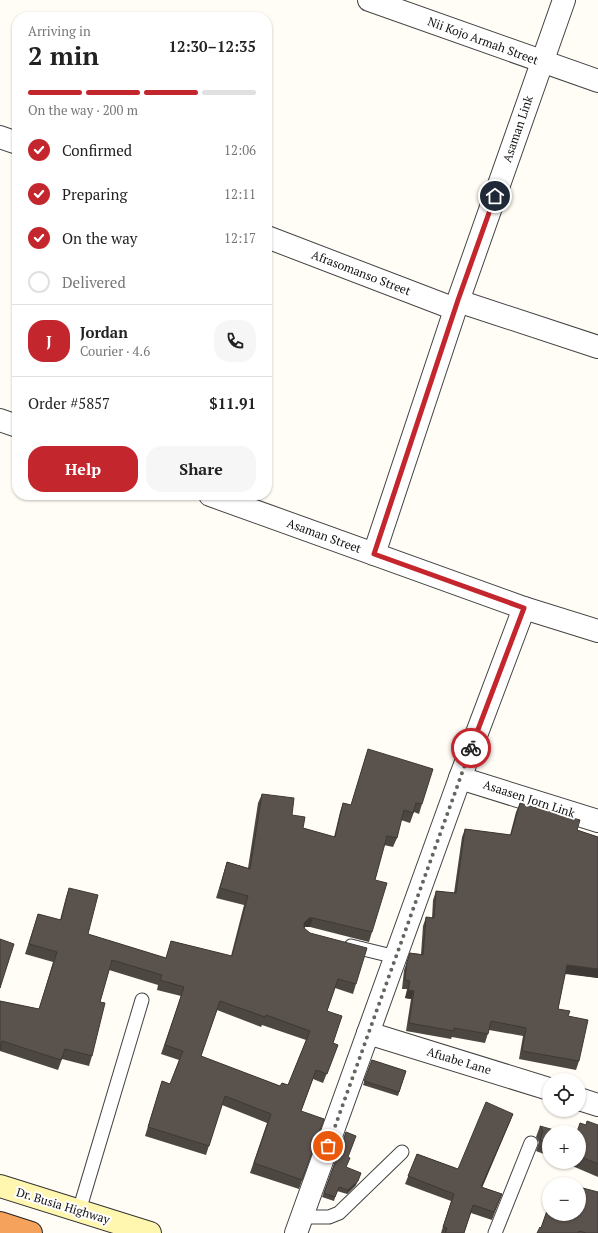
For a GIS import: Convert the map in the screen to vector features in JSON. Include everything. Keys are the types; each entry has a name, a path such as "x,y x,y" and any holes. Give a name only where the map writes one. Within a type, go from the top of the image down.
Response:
{"highway":[{"path":"0,1224 32,1233"}],"street":[{"name":"Nii Kojo Armah Street","path":"369,0 598,81"},
{"name":"Asaman Link","path":"374,554 456,305 564,0"},
{"path":"0,137 12,141"},
{"name":"Afrasomanso Street","path":"272,239 456,305 598,347"},
{"path":"0,420 12,424"},
{"name":"Asaman Street","path":"224,500 524,608 598,630"},
{"path":"299,1225 460,778 524,608"},
{"name":"Asaasen Jorn Link","path":"460,778 598,821"},
{"name":"Afuabe Lane","path":"368,1033 542,1087"},
{"path":"586,1101 598,1105"},
{"name":"Dr. Busia Highway","path":"0,1186 150,1233"}],"lane":[{"path":"337,943 396,957"},
{"path":"79,1211 142,1000"},
{"path":"495,1233 531,1143"},
{"path":"299,1225 339,1213 402,1152"}],"building":[{"path":"368,749 433,769 422,804 416,803 413,813 404,810 397,838 387,836 375,880 387,883 372,932 313,918 309,918 304,923 304,928 310,933 367,948 356,984 338,979 327,1011 342,1016 333,1043 338,1045 327,1074 316,1070 301,1111 324,1119 302,1180 254,1163 271,1114 225,1096 209,1146 148,1127 162,1081 170,1084 183,1051 165,1045 184,987 160,980 162,975 112,960 100,1002 105,1003 92,1056 65,1049 61,1060 2,1041 0,1050 0,1001 39,1009 57,952 29,944 38,914 61,920 69,888 98,895 88,934 166,958 171,941 232,956 248,896 220,888 227,862 250,869 262,794 294,798 292,815 305,817 303,828 335,837 343,803 351,805","holes":["220,1001 265,1017 266,1015 310,1031 288,1085 282,1083 280,1086 201,1056"]},
{"path":"520,803 580,820 577,830 598,837 598,969 567,965 558,1009 570,1011 568,1016 588,1020 579,1061 522,1051 526,1028 491,1021 488,1034 454,1028 454,1031 409,1023 414,991 408,990 410,981 405,980 407,962 410,953 423,955 426,917 434,918 436,891 456,893 465,829 511,835"},
{"path":"0,939 14,944 0,988"},
{"path":"372,1060 406,1071 399,1092 364,1081"},
{"path":"486,1102 513,1114 481,1187 502,1194 494,1212 473,1205 464,1233 445,1233 447,1228 443,1227 454,1194 408,1176 417,1154 458,1169"},
{"path":"587,1121 598,1125 598,1164 586,1159"},
{"path":"346,1132 356,1136 346,1167 361,1173 358,1181 348,1190 339,1187 335,1197 324,1193"},
{"path":"586,1189 598,1192 598,1233 586,1233 579,1231 578,1233 537,1233 540,1227 541,1228 543,1221 586,1221"}],"way so far":[{"path":"328,1146 471,748"}],"route":[{"path":"471,748 524,608 374,554 458,300 495,196"}]}
